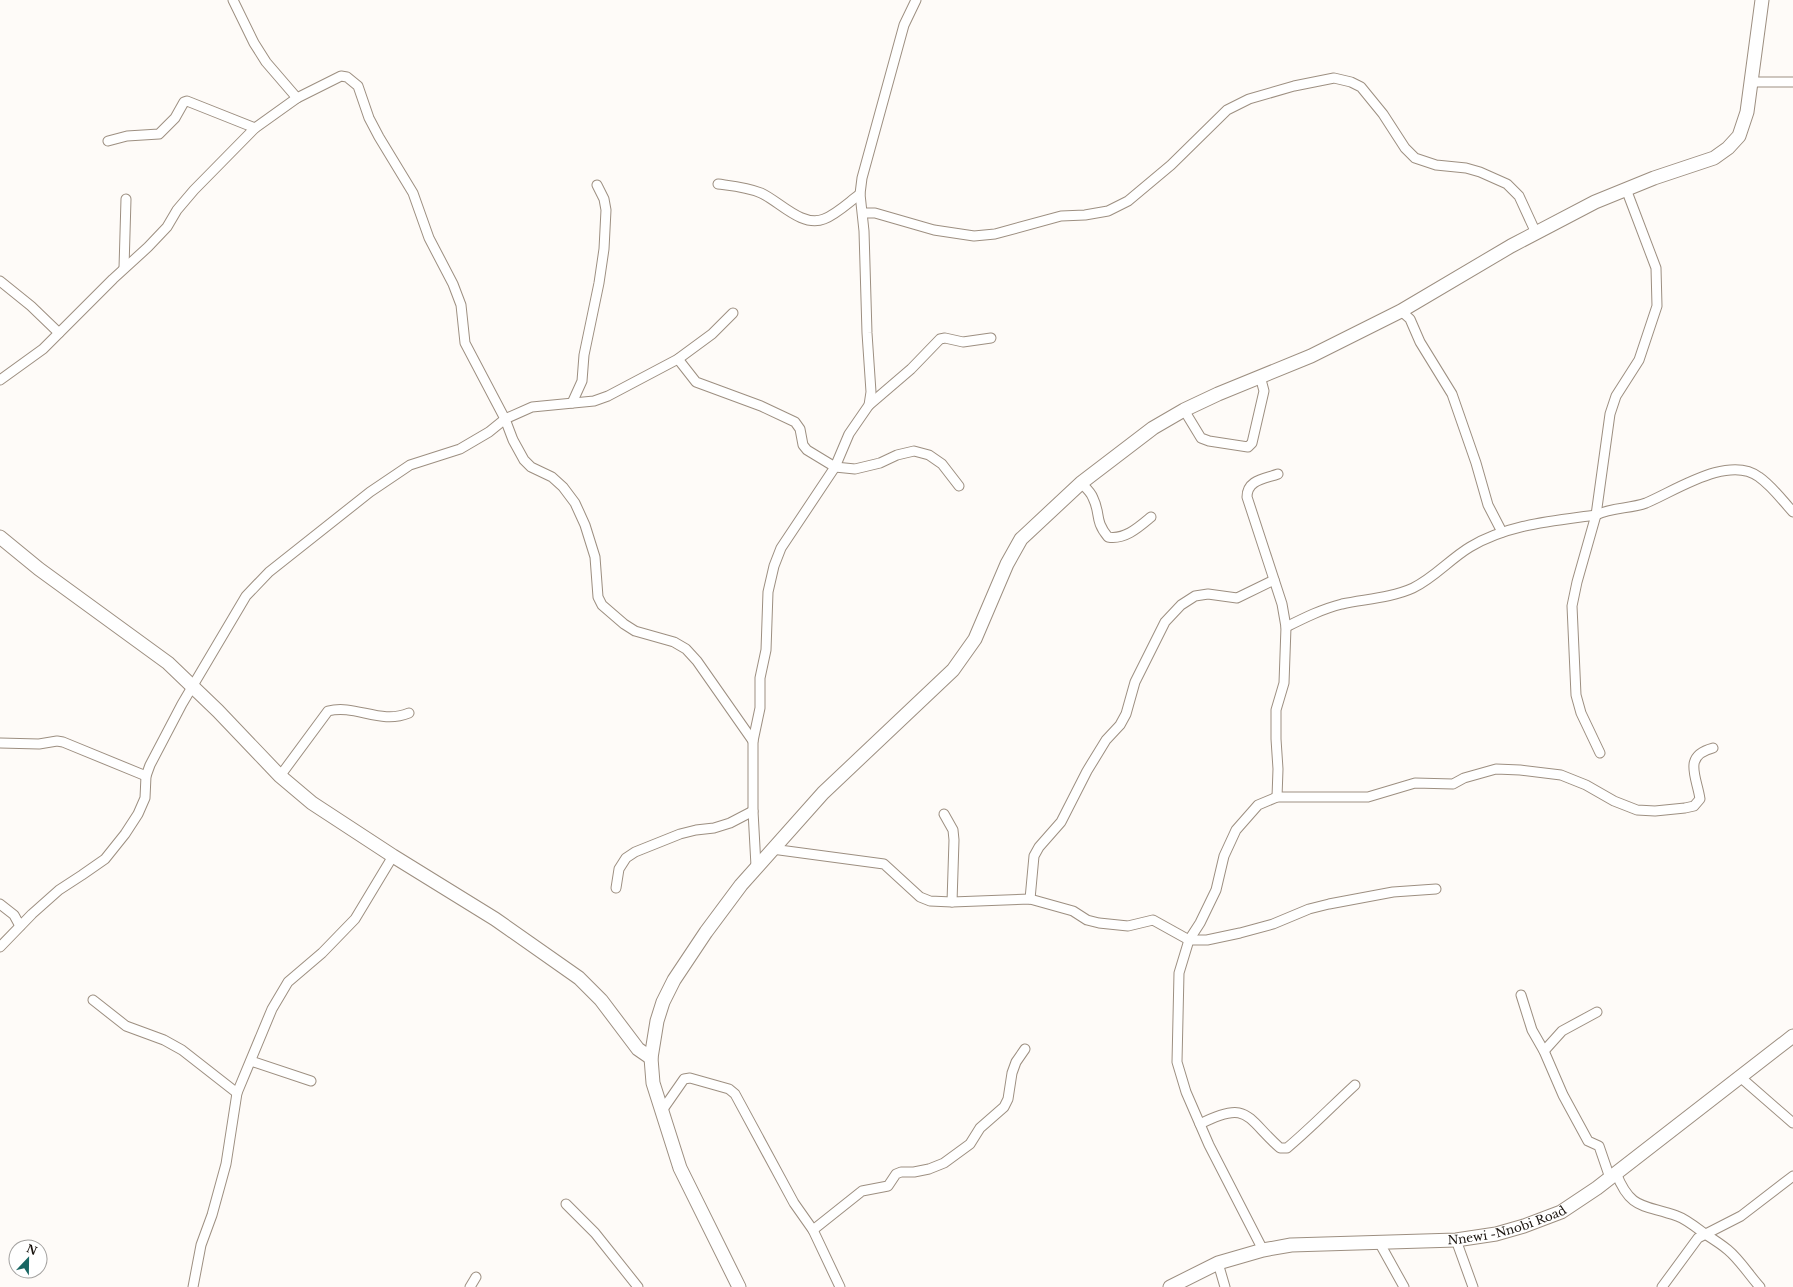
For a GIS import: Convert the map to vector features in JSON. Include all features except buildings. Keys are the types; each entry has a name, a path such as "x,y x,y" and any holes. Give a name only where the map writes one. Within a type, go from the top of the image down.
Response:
{"main road":[{"path":"739,1287 680,1168 653,1083 651,1058 657,1021 663,1002 674,980 706,932 756,866 823,793 953,670 975,639 1007,564 1021,540 1081,483 1153,428 1184,410 1260,376 1310,356 1401,311 1536,233 1595,202 1654,178 1714,158 1728,148 1739,136 1744,124 1762,0"},
{"path":"0,537 39,569 168,663 280,776 312,803 393,856 495,919 579,978 601,1000 638,1049 651,1058"},
{"name":"Nnewi -Nnobi Road","path":"1170,1287 1218,1263 1263,1250 1291,1245 1456,1240 1496,1234 1524,1226 1561,1212 1613,1176 1739,1076 1793,1036"}],"street":[{"path":"234,0 254,43 266,62 297,98"},
{"path":"869,405 872,392 867,333 863,213 860,194 862,178 904,25 916,0"},
{"path":"0,380 44,349 124,268 157,237 194,190 255,128 275,111 297,98 341,76 351,79 358,86 369,118 379,137 413,193 429,238 446,270 461,305 465,343 505,419 513,440 524,460 531,467 552,477 563,487 574,503 585,525 595,557 598,597 602,605 624,624 635,631 674,642 686,649 697,661 753,741"},
{"path":"863,213 875,213 934,230 974,236 995,234 1061,216 1085,215 1108,211 1128,201 1171,165 1227,110 1249,99 1294,86 1334,78 1351,82 1361,87 1382,114 1405,148 1415,158 1436,165 1473,170 1507,184 1519,196 1536,233"},
{"path":"1750,82 1793,82"},
{"path":"108,141 127,136 159,134 175,118 184,102 187,101 255,128"},
{"path":"718,184 744,187 761,193 802,218 816,221 824,219 860,194"},
{"path":"572,403 582,380 584,355 600,283 604,249 606,210 604,199 597,185"},
{"path":"1600,753 1581,713 1576,695 1572,606 1577,582 1596,515 1610,414 1616,396 1639,360 1657,306 1656,268 1626,189"},
{"path":"124,268 126,199"},
{"path":"0,281 31,306 59,333"},
{"path":"1401,311 1410,319 1420,342 1452,394 1476,463 1488,505 1502,532"},
{"path":"0,947 20,926 59,890 105,859 125,834 138,814 145,798 146,776 150,765 242,602 269,572 370,492 410,465 460,449 489,432 505,419 532,407 594,401 608,396 678,359 712,334 733,313"},
{"path":"756,866 753,811 753,741 760,708 760,678 766,650 768,592 774,566 782,548 835,467 849,434 869,405 911,369 940,339 945,338 963,342 991,338"},
{"path":"678,359 696,382 761,406 795,422 800,429 803,445 807,450 835,467 856,469 880,464 897,455 914,451 929,455 942,464 960,486"},
{"path":"1184,410 1201,438 1209,441 1248,447 1252,443 1264,391 1260,376"},
{"path":"1286,627 1317,612 1342,604 1383,597 1413,588 1435,574 1470,547 1515,527 1596,515 1607,509 1642,504 1701,477 1728,469 1746,471 1758,476 1771,487 1793,512"},
{"path":"1277,796 1278,769 1276,710 1284,683 1286,627 1282,604 1247,497 1247,490 1251,483 1278,474"},
{"path":"1081,483 1093,497 1098,511 1098,522 1108,537 1117,538 1127,534 1151,516"},
{"path":"1030,899 1034,856 1039,847 1061,822 1087,771 1106,740 1120,725 1126,714 1135,682 1165,622 1181,605 1195,596 1208,594 1237,598 1274,580"},
{"path":"280,776 328,711 337,709 386,718 399,718 409,713"},
{"path":"0,743 22,745 57,741 63,742 146,776"},
{"path":"1263,1250 1200,1124 1186,1092 1177,1062 1179,973 1189,940 1200,923 1216,890 1224,856 1236,830 1258,805 1277,796 1368,797 1415,783 1453,784 1464,778 1496,770 1520,770 1561,774 1586,785 1614,801 1637,810 1655,811 1684,808 1694,806 1700,799 1694,776 1695,757 1703,751 1713,748"},
{"path":"616,888 619,869 626,858 635,852 680,834 714,828 730,823 753,811"},
{"path":"944,814 953,830 954,840 952,902"},
{"path":"772,849 884,864 920,896 930,901 952,902 1030,899 1073,911 1087,920 1099,923 1128,926 1153,920 1189,940 1207,940 1240,933 1273,924 1309,909 1329,904 1393,892 1436,889"},
{"path":"193,1287 201,1245 226,1164 237,1093 272,1009 288,982 322,953 355,919 393,856"},
{"path":"0,904 14,915 20,926"},
{"path":"1521,995 1532,1030 1544,1051 1563,1095 1588,1141 1599,1146 1613,1176 1628,1198 1636,1204 1679,1216 1705,1233 1728,1250 1760,1287"},
{"path":"93,1000 126,1026 164,1040 182,1050 237,1093"},
{"path":"1544,1051 1562,1031 1597,1012"},
{"path":"813,1230 862,1191 888,1186 896,1174 901,1172 914,1172 944,1164 970,1144 980,1128 1004,1107 1008,1099 1012,1073 1016,1062 1025,1049"},
{"path":"251,1061 311,1081"},
{"path":"1739,1076 1793,1123"},
{"path":"661,1112 684,1079 690,1078 729,1089 735,1094 794,1203 813,1230 840,1287"},
{"path":"1200,1124 1219,1114 1227,1112 1240,1112 1256,1121 1280,1148 1287,1148 1322,1118 1336,1101 1355,1085"},
{"path":"1662,1287 1692,1245 1705,1233 1741,1216 1793,1176"},
{"path":"566,1204 595,1234 638,1287"},
{"path":"1456,1240 1473,1287"},
{"path":"1379,1242 1404,1287"},
{"path":"1218,1263 1225,1287"},
{"path":"470,1287 476,1277"}]}
